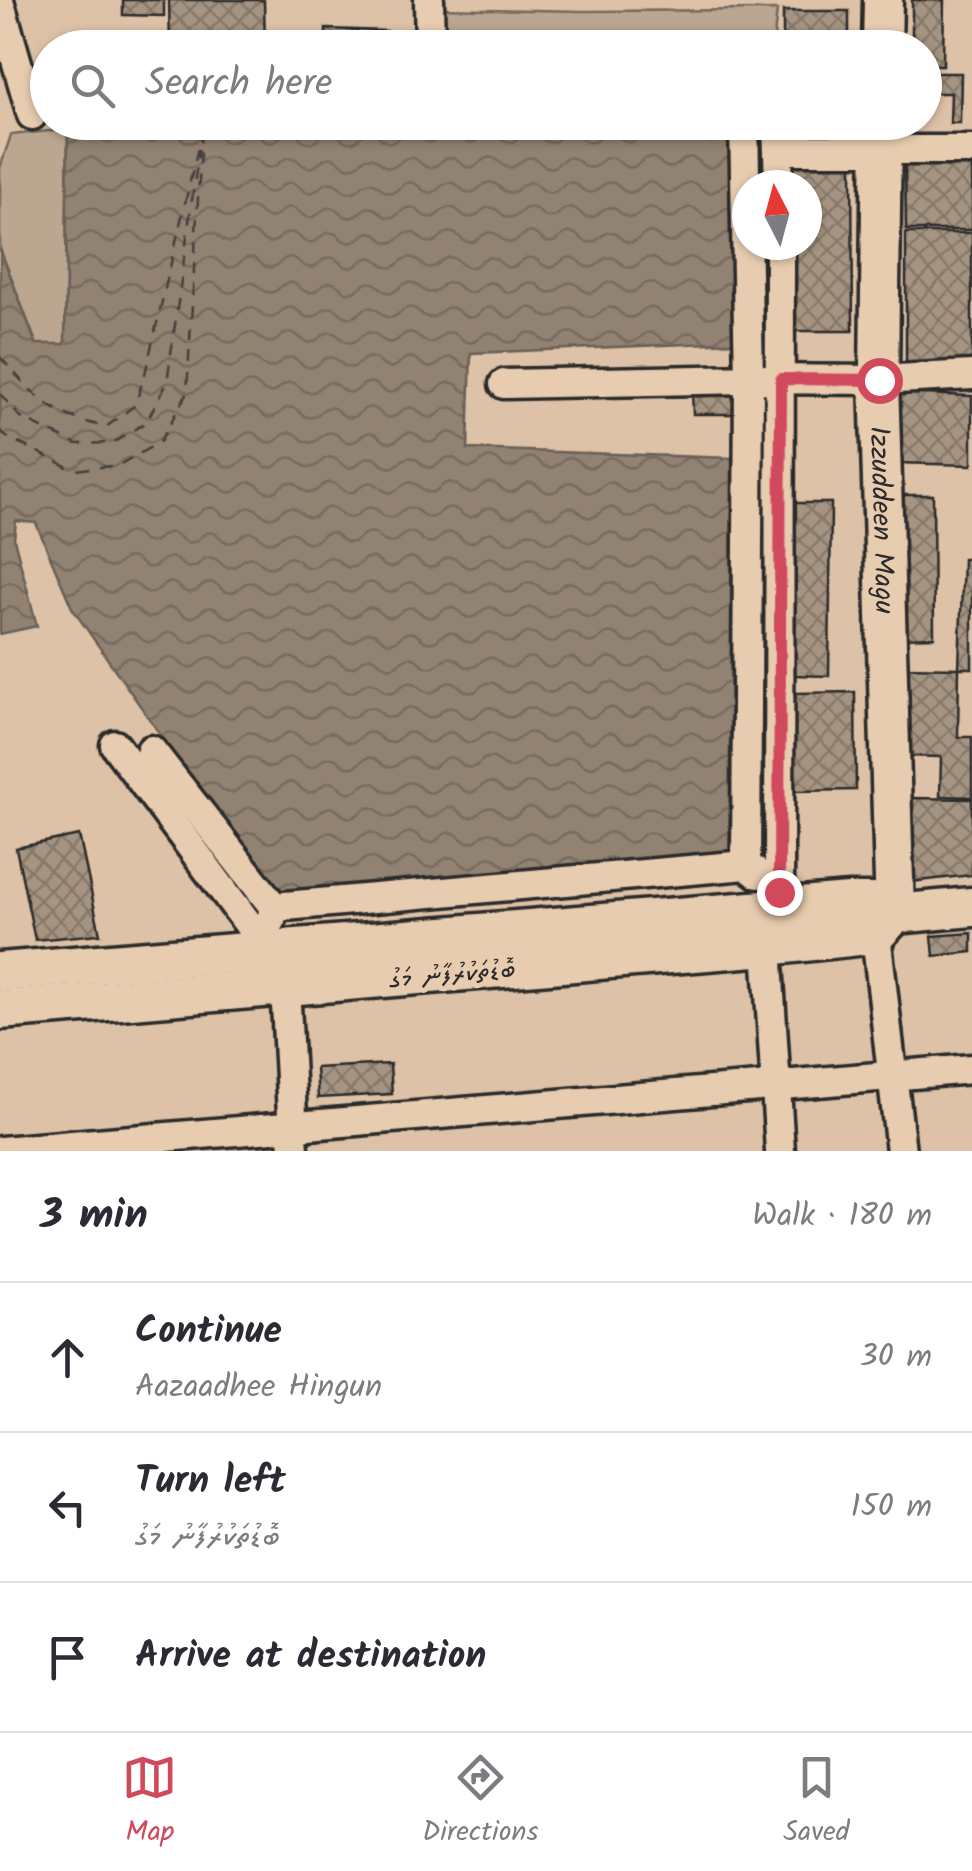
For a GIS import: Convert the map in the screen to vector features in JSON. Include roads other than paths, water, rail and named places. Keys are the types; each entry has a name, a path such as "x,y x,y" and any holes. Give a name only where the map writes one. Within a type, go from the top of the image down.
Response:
{"main road":[{"path":"882,30 883,0"},
{"name":"Izzuddeen Magu","path":"881,140 879,380 886,924"},
{"name":"ބޮޑުތަކުރުފާނު މަގު","path":"0,1010 286,986 772,914 873,903 886,924 972,906"},
{"name":"ބޮޑުތަކުރުފާނު މަގު","path":"0,972 265,944 772,914"}],"street":[{"path":"429,0 430,30"},
{"path":"0,4 30,108"},
{"path":"744,140 749,379 746,865 772,914"},
{"path":"778,140 779,170"},
{"path":"907,140 972,150"},
{"path":"780,260 772,914 780,1151"},
{"path":"504,384 879,380 972,375"},
{"path":"115,745 265,944 286,986 294,1138"},
{"path":"151,750 274,906 265,944"},
{"path":"274,906 746,865"},
{"path":"886,924 901,1151"},
{"path":"1,1151 294,1138 972,1069"}],"water":[{"path":"68,140 731,140 734,342 471,353 468,449 732,458 729,857 272,895 72,608 36,523 16,521 14,539 37,626 0,634 0,249 36,344 65,344"}]}
